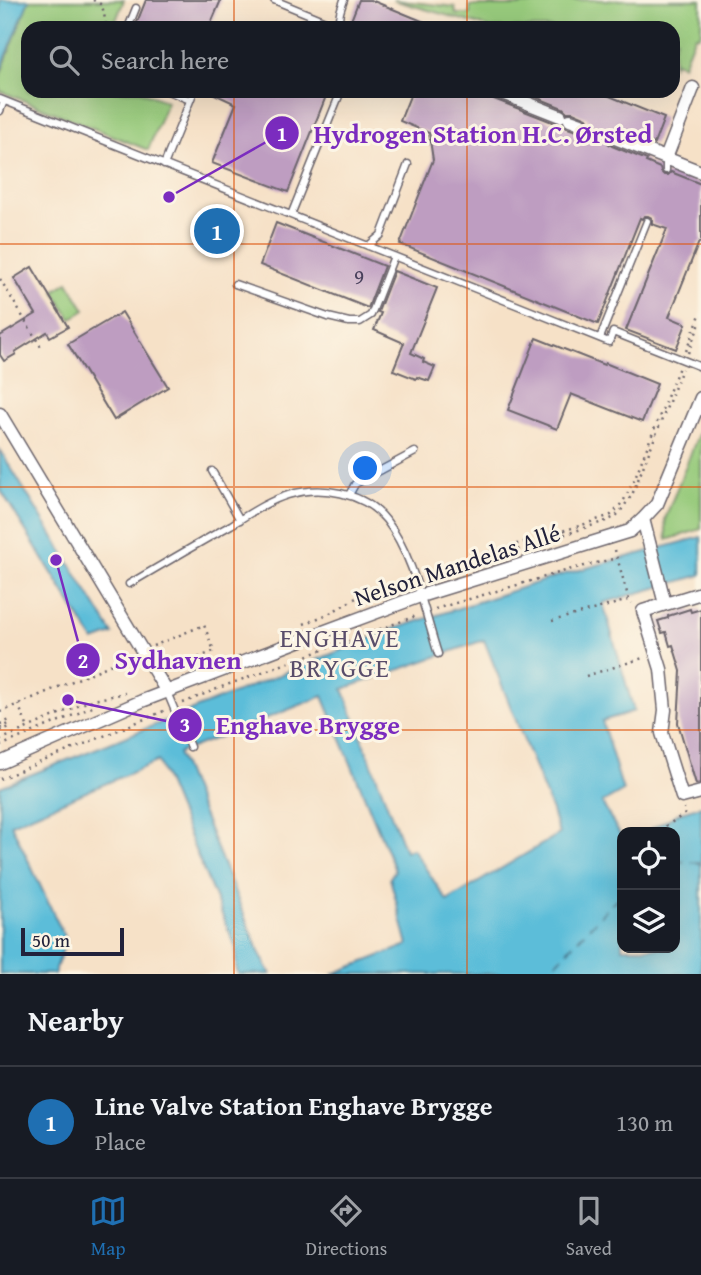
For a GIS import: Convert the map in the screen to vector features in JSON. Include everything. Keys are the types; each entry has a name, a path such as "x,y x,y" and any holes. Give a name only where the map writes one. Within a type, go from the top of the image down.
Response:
{"street":[{"path":"666,164 693,88"},
{"path":"515,98 570,120"},
{"path":"615,138 666,164 701,172"},
{"name":"Nelson Mandelas Allé","path":"0,763 142,701 420,596 630,531 657,504 701,398"},
{"path":"0,414 6,436 167,692"},
{"path":"643,519 665,604"},
{"path":"701,593 643,611 661,668 665,710 662,733 683,804 701,792"}],"lane":[{"path":"274,0 325,21"},
{"path":"340,21 344,0"},
{"path":"131,21 136,8"},
{"path":"164,164 190,100 185,98"},
{"path":"291,215 338,98"},
{"path":"0,111 2,100 608,342 613,332 701,367"},
{"path":"368,246 381,235 408,164"},
{"path":"600,338 647,221"},
{"path":"235,284 328,317 360,322 371,315 394,256"},
{"path":"349,495 355,484 415,452"},
{"path":"212,471 240,520"},
{"path":"129,584 287,495 308,491 330,491 349,495 366,503 385,518 397,537 415,577 438,654"},
{"path":"167,692 190,747"}],"path":[{"path":"93,0 102,5 105,21"},
{"path":"0,279 41,346"},
{"path":"461,566 615,517 637,484 701,312"},
{"path":"305,623 356,598 455,562 611,515 624,500 634,480 701,321"},
{"path":"552,621 629,600 615,550"},
{"path":"0,779 225,686 425,614 617,558"},
{"path":"0,712 204,625 214,651 184,664"},
{"path":"586,676 656,654"},
{"path":"0,740 89,701 127,693"},
{"path":"18,704 26,717 28,728"},
{"path":"0,728 11,723"},
{"path":"664,827 685,814 683,804"}],"green space":[{"path":"29,0 124,0 116,21 21,21 21,98 158,98 167,102 148,150 0,91 0,76"},
{"path":"393,0 455,7 456,14 470,14 470,6 515,6 567,0 701,0 701,31 699,36 695,35 683,65 680,64 680,21 466,21"},
{"path":"68,282 85,310 71,319 54,291"},
{"path":"701,427 701,529 667,540 665,519"}],"water":[{"path":"0,0 29,0 0,72"},
{"path":"0,450 113,634 94,641 0,489"},
{"path":"701,537 701,575 603,603 634,711 602,721 623,791 602,803 617,829 617,953 680,953 680,827 655,827 681,812 701,806 701,974 333,974 408,945 390,878 395,870 323,696 178,753 259,952 271,974 238,974 236,948 158,761 11,824 66,940 54,974 0,974 0,787 394,629 561,575","holes":["484,640 559,834 447,901 413,849 405,851 343,689"]}],"building":[{"path":"146,0 221,0 212,21 138,21"},
{"path":"359,0 371,0 422,21 351,21"},
{"path":"223,98 325,98 288,192 212,163 236,104"},
{"path":"409,98 493,98 579,132 589,128 587,118 538,98 614,98 664,118 654,144 614,129 606,139 612,146 660,168 664,175 671,172 701,184 701,243 699,242 669,317 686,324 676,349 626,330 667,229 652,224 652,218 648,216 640,218 598,324 400,244 433,160 429,133 400,121"},
{"path":"214,208 230,214 229,218 234,221 223,246 217,247 201,241"},
{"path":"276,223 384,266 368,308 260,265"},
{"path":"32,267 68,327 50,337 47,332 4,361 0,355 0,336 36,314 14,278"},
{"path":"394,271 437,288 411,353 435,367 429,381 393,370 404,343 374,330"},
{"path":"122,312 168,387 114,420 68,344"},
{"path":"536,338 657,384 642,422 571,394 557,429 508,410"},
{"path":"690,609 691,612 701,609 701,783 696,784 678,723 681,671 673,645 670,646 666,632 662,633 658,621"}],"ferry route":[{"path":"680,861 701,863"},
{"path":"545,974 617,898"}],"tunnel":[{"path":"581,124 615,138"}],"place":[{"name":"Hydrogen Station H.C. Ørsted","path":"169,197"},
{"name":"Line Valve Station Enghave Brygge","path":"217,231"},
{"name":"Sydhavnen","path":"56,560"},
{"name":"Enghave Brygge","path":"68,700"}],"district":[{"name":"ENGHAVE BRYGGE","path":"340,652"}]}
